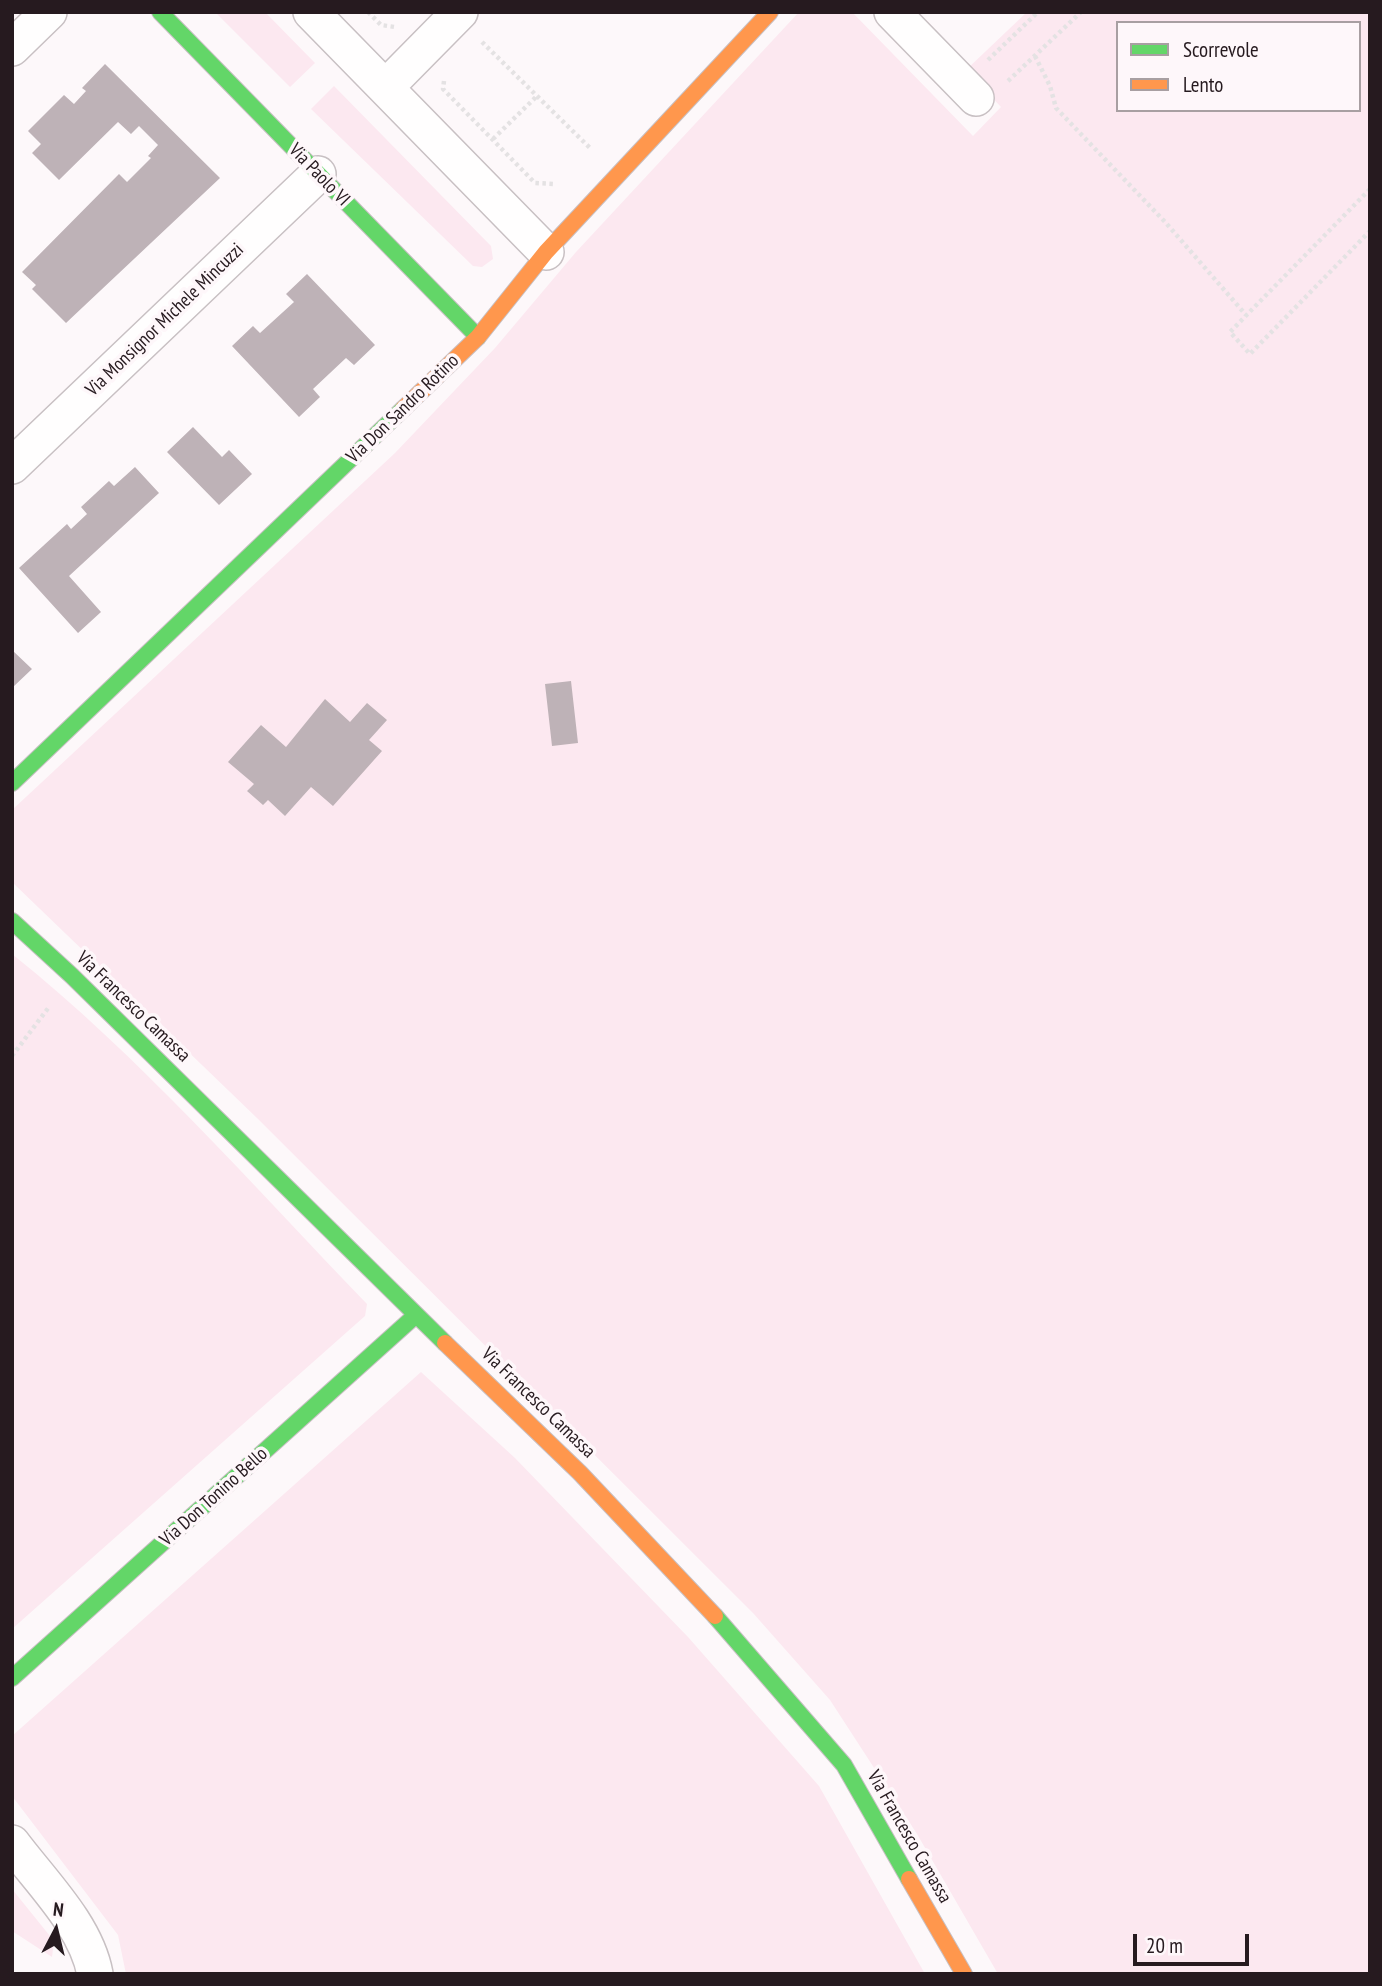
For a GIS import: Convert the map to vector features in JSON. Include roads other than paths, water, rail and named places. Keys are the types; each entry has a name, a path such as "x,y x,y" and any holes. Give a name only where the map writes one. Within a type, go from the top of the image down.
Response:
{"street":[{"path":"12,48 49,12"},
{"name":"Via Paolo VI","path":"160,12 478,337"},
{"path":"311,12 546,252"},
{"name":"Via Don Sandro Rotino","path":"12,783 478,337 546,252 770,12"},
{"path":"892,12 985,86"},
{"path":"386,88 468,24"},
{"name":"Via Monsignor Michele Mincuzzi","path":"12,466 318,174"},
{"name":"Via Francesco Camassa","path":"12,921 72,976 580,1473 728,1630 844,1765 964,1974"},
{"name":"Via Don Tonino Bello","path":"12,1678 416,1315"},
{"path":"12,1843 79,1933 92,1958 95,1974"}]}
